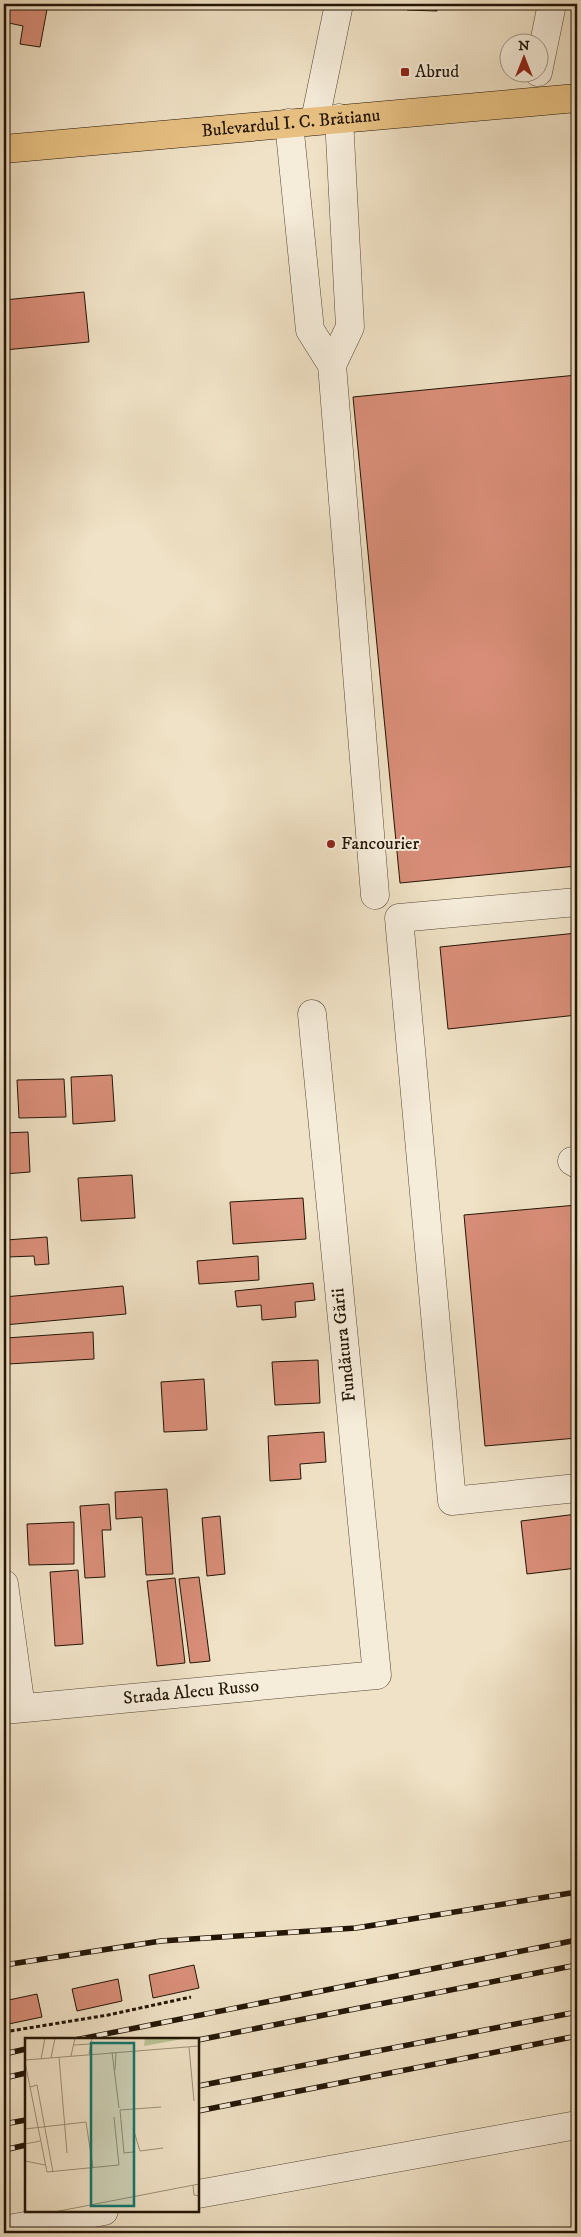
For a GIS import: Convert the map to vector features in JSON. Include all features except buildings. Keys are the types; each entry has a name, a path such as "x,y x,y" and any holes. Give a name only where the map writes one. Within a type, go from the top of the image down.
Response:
{"main road":[{"name":"Bulevardul I. C. Brătianu","path":"4,149 577,98"}],"street":[{"path":"339,4 314,120 310,330 332,365 375,895"},
{"path":"546,32 552,4"},
{"path":"533,101 536,82"},
{"path":"314,120 350,326 332,365"},
{"path":"577,902 399,918 452,1502 577,1488"},
{"name":"Fundătura Gării","path":"312,1014 377,1675"},
{"path":"4,1584 12,1709"},
{"name":"Strada Alecu Russo","path":"12,1709 377,1675"},
{"path":"199,2194 577,2125"},
{"path":"4,2230 71,2225 102,2212"}],"path":[{"path":"4,2032 108,2015 191,1997"}],"railway":[{"path":"4,1965 161,1941 356,1928 577,1892"},
{"path":"85,2038 577,1940"},
{"path":"199,2040 577,1965"},
{"path":"199,2086 577,2012"},
{"path":"199,2111 577,2036"},
{"path":"4,2054 25,2049"},
{"path":"4,2078 25,2073"},
{"path":"4,2124 25,2120"},
{"path":"4,2150 25,2145"}],"place":[{"name":"Abrud","path":"405,72"},
{"name":"Fancourier","path":"331,844"}]}
